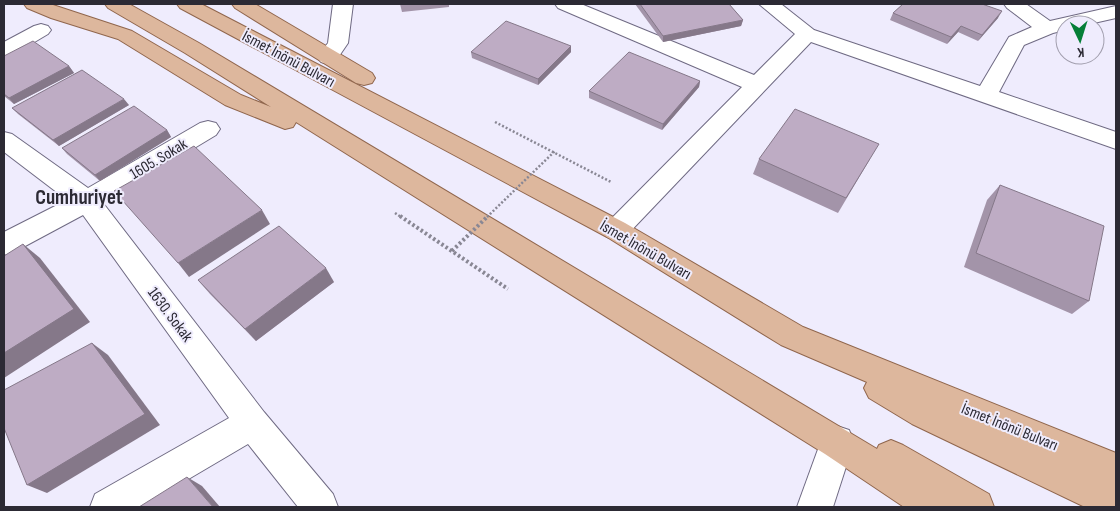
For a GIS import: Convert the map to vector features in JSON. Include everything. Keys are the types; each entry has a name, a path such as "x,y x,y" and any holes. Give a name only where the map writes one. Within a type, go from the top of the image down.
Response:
{"main road":[{"path":"34,4 58,14 125,35"},
{"path":"71,4 233,100 357,150"},
{"path":"115,4 192,48 837,442 935,507"},
{"name":"İsmet İnönü Bulvarı","path":"187,4 616,230 792,336 1116,470"},
{"path":"242,4 369,80 412,124"},
{"path":"792,336 924,413 1094,492 1114,507"},
{"path":"753,391 848,432 976,507"}],"street":[{"path":"328,57 338,43 341,4"},
{"path":"565,4 758,85"},
{"path":"769,4 807,34 1116,141"},
{"path":"1014,4 1046,28"},
{"path":"986,96 1016,41 1046,28 1116,12"},
{"path":"4,51 41,30"},
{"path":"616,230 807,34"},
{"name":"1605. Sokak","path":"4,244 87,201 208,129"},
{"name":"1630. Sokak","path":"4,140 87,201 252,423 320,507"},
{"path":"108,507 252,423"},
{"path":"815,507 837,442"}],"path":[{"path":"495,122 611,182"},
{"path":"452,251 554,151"},
{"path":"395,214 508,288"}],"building":[{"path":"640,4 729,4 743,20 663,36"},
{"path":"903,4 982,4 1002,11 982,35 961,26 951,37 893,13"},
{"path":"506,21 571,46 538,79 471,52"},
{"path":"33,41 69,66 9,98 4,94 4,56"},
{"path":"629,52 700,81 663,124 589,91"},
{"path":"82,70 124,99 53,140 12,108"},
{"path":"134,106 167,130 95,175 62,148"},
{"path":"795,109 879,144 846,198 759,159"},
{"path":"194,146 262,210 178,263 114,191"},
{"path":"1000,185 1104,226 1089,301 976,253"},
{"path":"279,226 326,268 245,329 198,280"},
{"path":"23,244 74,309 4,353 4,256"},
{"path":"92,343 145,414 27,485 4,428 4,390"},
{"path":"187,477 213,507 139,507"}],"district":[{"name":"Cumhuriyet","path":"79,197"}]}
